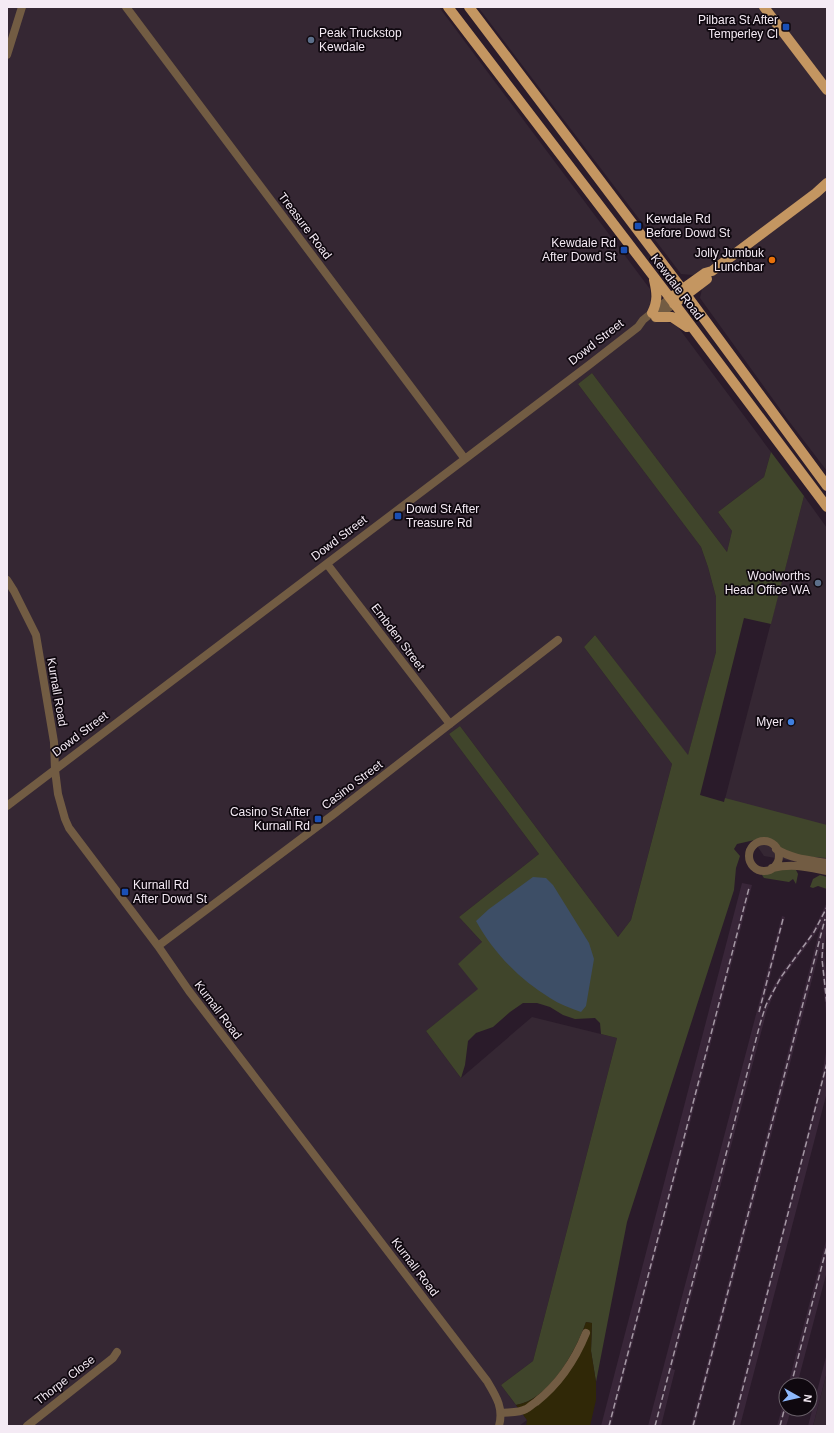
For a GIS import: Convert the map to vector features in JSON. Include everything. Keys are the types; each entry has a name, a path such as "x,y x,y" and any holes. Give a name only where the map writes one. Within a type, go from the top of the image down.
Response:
{"main road":[{"name":"Kewdale Road","path":"448,7 827,507"},
{"name":"Kewdale Road","path":"469,7 584,158 827,486"},
{"path":"764,7 827,90"},
{"path":"583,186 587,178 584,158"},
{"name":"Dowd Street","path":"672,301 705,273 712,271 827,183"},
{"path":"653,276 657,296 654,315 672,317 694,331"}],"street":[{"path":"7,55 22,7"},
{"name":"Treasure Road","path":"126,7 465,459"},
{"name":"Dowd Street","path":"7,806 638,327 643,320 654,315 672,301"},
{"name":"Embden Street","path":"327,564 450,724"},
{"name":"Kurnall Road","path":"7,580 36,635 54,742 54,770 58,794 69,828 158,946 189,991 487,1381 499,1401 501,1412"},
{"name":"Casino Street","path":"158,946 558,640"},
{"path":"827,863 795,858 784,854 769,843 761,842 753,846 749,854 750,862 755,868 762,871 786,865 827,871"},
{"path":"772,868 777,861 778,853 776,849"},
{"path":"499,1426 501,1412 526,1410 542,1397 572,1361 579,1350 586,1333"},
{"name":"Thorpe Close","path":"27,1426 113,1358 117,1352"}],"shaded area":[{"path":"7,7 439,7 650,289 651,306 663,321 678,327 771,452 764,477 718,512 732,531 727,552 592,373 578,384 701,547 716,597 716,652 688,756 595,635 584,647 672,764 631,920 618,937 460,726 449,734 539,854 459,917 482,942 479,989 426,1031 461,1078 532,1017 617,1038 533,1361 501,1385 527,1420 519,1426 7,1426"},
{"path":"478,7 827,7 827,471 788,420 700,298 702,289 693,275 681,274"},
{"path":"804,496 827,528 827,867 764,856 725,799"},
{"path":"742,883 752,885 611,1426 601,1426"},
{"path":"827,902 827,923 824,951 827,984 827,1025 820,949 695,1426 691,1426 821,925 776,989 767,1010 672,1369 675,1370 661,1426 648,1426 782,916 785,917 761,1013 773,987 782,972 808,938"},
{"path":"827,1046 827,1092 740,1426 731,1426 822,1076"},
{"path":"827,1237 827,1271 799,1377 790,1377"},
{"path":"827,1353 827,1372 818,1407 818,1388"},
{"path":"827,1372 827,1426 813,1426 815,1417 818,1417 818,1407"},
{"path":"780,1417 789,1417 786,1426 777,1426"},
{"path":"810,1417 815,1417 813,1426 808,1426"}],"green space":[{"path":"592,373 727,552 732,531 718,512 764,477 771,452 804,496 771,624 744,618 700,795 724,802 725,798 827,825 827,858 799,856 781,848 768,839 759,839 737,844 734,849 740,856 736,868 734,890 627,1222 596,1382 591,1351 592,1323 586,1322 568,1360 550,1384 528,1401 516,1405 501,1385 533,1361 617,1038 601,1034 600,1023 595,1018 575,1019 563,1015 550,1007 537,1003 523,1003 493,1027 476,1033 468,1041 465,1065 461,1078 426,1031 478,989 458,964 482,942 459,917 539,854 449,734 460,726 618,937 631,920 672,764 584,647 595,635 688,755 716,652 716,597 701,547 578,384"},
{"path":"788,868 796,870 798,874 796,884 793,879 789,882 764,878 762,875 765,873"},
{"path":"820,875 827,877 827,889 818,886 813,888 810,887 813,879"}],"sand":[{"path":"586,1322 592,1323 591,1351 596,1382 596,1400 590,1426 526,1426 527,1420 516,1405 528,1401 550,1384 568,1360"}],"water":[{"path":"533,877 546,878 553,885 589,943 594,959 586,1006 581,1012 553,1000 539,991 517,973 490,943 476,921 489,909"}],"railway":[{"path":"609,1426 749,888"},
{"path":"655,1426 766,1005 781,977 814,932 827,907"},
{"path":"759,1012 783,919"},
{"path":"693,1426 825,919"},
{"path":"823,943 822,959 827,1005"},
{"path":"733,1426 827,1063"},
{"path":"793,1377 827,1246"},
{"path":"780,1426 782,1417"}],"place":[{"name":"Pilbara St After Temperley Cl","path":"786,27"},
{"name":"Peak Truckstop Kewdale","path":"311,40"},
{"name":"Kewdale Rd Before Dowd St","path":"638,226"},
{"name":"Kewdale Rd After Dowd St","path":"624,250"},
{"name":"Jolly Jumbuk Lunchbar","path":"772,260"},
{"name":"Dowd St After Treasure Rd","path":"398,516"},
{"name":"Woolworths Head Office WA","path":"818,583"},
{"name":"Myer","path":"791,722"},
{"name":"Casino St After Kurnall Rd","path":"318,819"},
{"name":"Kurnall Rd After Dowd St","path":"125,892"}]}
